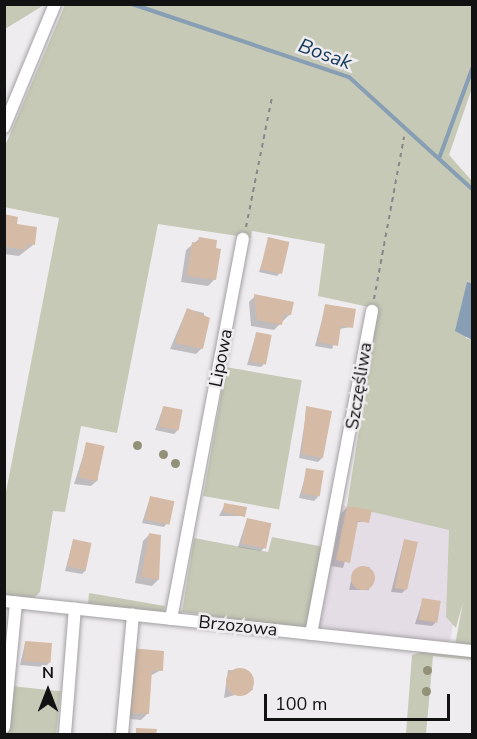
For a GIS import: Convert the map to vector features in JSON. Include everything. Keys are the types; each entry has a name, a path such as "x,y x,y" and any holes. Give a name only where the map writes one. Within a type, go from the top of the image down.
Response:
{"street":[{"path":"4,127 56,4"},
{"name":"Lipowa","path":"171,619 243,239"},
{"name":"Szczęśliwa","path":"311,634 372,311"},
{"path":"4,727 10,602"},
{"name":"Brzozowa","path":"10,602 472,651"},
{"path":"65,735 75,608"},
{"path":"123,735 133,615"}],"path":[{"path":"243,239 272,98"},
{"path":"372,311 404,137"}],"shaded area":[{"path":"341,505 472,530 448,651 318,626"}],"green space":[{"path":"5,4 44,4 44,5 5,29"},
{"path":"65,5 472,5 472,88 449,155 472,181 472,283 468,282 466,338 472,340 472,647 455,645 463,602 456,628 446,617 449,530 347,506 378,309 318,296 325,244 252,231 251,238 158,224 117,433 81,426 65,512 53,511 40,592 34,598 5,595 5,497 59,218 4,207 5,146"},
{"path":"226,367 302,380 279,509 203,496"},
{"path":"272,537 324,547 307,629 182,612 194,538 268,552"},
{"path":"89,593 165,606 162,613 88,605"},
{"path":"425,651 472,655 472,660 433,656 426,734 406,734 412,655"},
{"path":"11,686 61,691 56,734 6,734"}],"water":[{"path":"467,282 472,283 472,340 455,331"}],"building":[{"path":"4,214 18,217 17,224 37,227 35,245 27,244 26,250 6,247"},
{"path":"199,237 217,240 216,248 221,249 216,280 187,276 192,242 198,243"},
{"path":"268,237 289,242 282,274 261,269"},
{"path":"254,294 294,302 291,315 284,314 282,325 257,320"},
{"path":"325,304 356,309 353,328 341,326 338,346 318,342"},
{"path":"187,308 210,318 203,349 175,343"},
{"path":"256,332 272,335 266,365 250,361"},
{"path":"163,406 183,410 179,430 159,427"},
{"path":"306,406 332,411 323,458 302,454"},
{"path":"86,442 105,446 97,481 79,477"},
{"path":"306,468 324,471 320,496 302,494"},
{"path":"150,496 174,501 169,525 145,519"},
{"path":"224,503 247,507 245,517 223,512"},
{"path":"347,506 372,510 369,523 358,521 350,563 336,560"},
{"path":"247,518 271,523 266,549 242,543"},
{"path":"149,533 161,535 159,580 141,577"},
{"path":"73,539 92,543 86,570 67,566"},
{"path":"404,539 418,542 407,590 395,588"},
{"path":"363,566 371,570 375,578 371,586 363,590 355,586 351,578 355,570"},
{"path":"422,598 441,601 437,623 419,620"},
{"path":"25,641 52,643 51,663 24,661"},
{"path":"131,648 164,651 163,671 152,670 149,714 126,713"},
{"path":"240,668 250,672 254,682 250,692 240,696 230,692 226,682 230,672"},
{"path":"136,728 157,729 156,734 136,734"}],"waterway":[{"name":"Bosak","path":"132,4 349,77 472,189"},
{"path":"440,156 472,69"}]}
